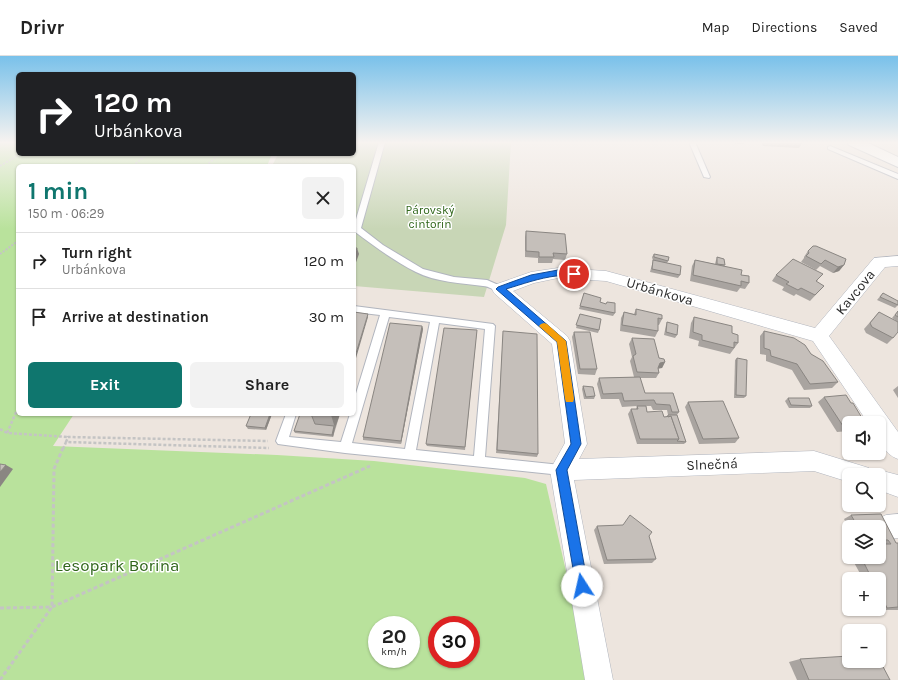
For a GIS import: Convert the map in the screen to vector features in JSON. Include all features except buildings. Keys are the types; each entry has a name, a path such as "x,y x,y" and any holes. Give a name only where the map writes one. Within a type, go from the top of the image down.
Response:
{"street":[{"name":"Kavcova","path":"819,336 880,262 898,261"},
{"name":"Urbánkova","path":"500,289 531,278 558,273 606,276 819,336"},
{"path":"500,289 561,341 576,444 561,470 599,680"},
{"path":"819,336 898,449"},
{"name":"Slnečná","path":"561,470 814,461 842,469"},
{"path":"886,482 898,486"}],"lane":[{"path":"374,171 358,229 380,247 420,271 454,280 487,283 500,289"},
{"path":"704,171 707,178"},
{"path":"884,171 898,177"},
{"path":"356,309 490,326 479,461"},
{"path":"356,411 385,313"},
{"path":"410,454 435,320"},
{"path":"290,416 282,441 561,470"},
{"path":"345,448 354,416"}],"path":[{"path":"0,254 16,242"},
{"path":"7,433 16,413"},
{"path":"0,429 7,433 68,437 282,441"},
{"path":"0,680 52,606 54,469 68,437"},
{"path":"66,442 271,448"},
{"path":"0,608 52,606 376,463"}],"green space":[{"name":"Lesopark Borina","path":"0,171 16,171 16,416 73,416 53,446 277,455 374,461 525,478 546,484 591,680 0,680"},
{"name":"Párovský cintorín","path":"356,171 509,171 506,225 484,297 356,286"}],"slow traffic":[{"path":"544,326 561,341 570,399"}],"route":[{"path":"574,274 558,273 531,278 500,289 561,341 576,444 561,470 582,586"}]}
